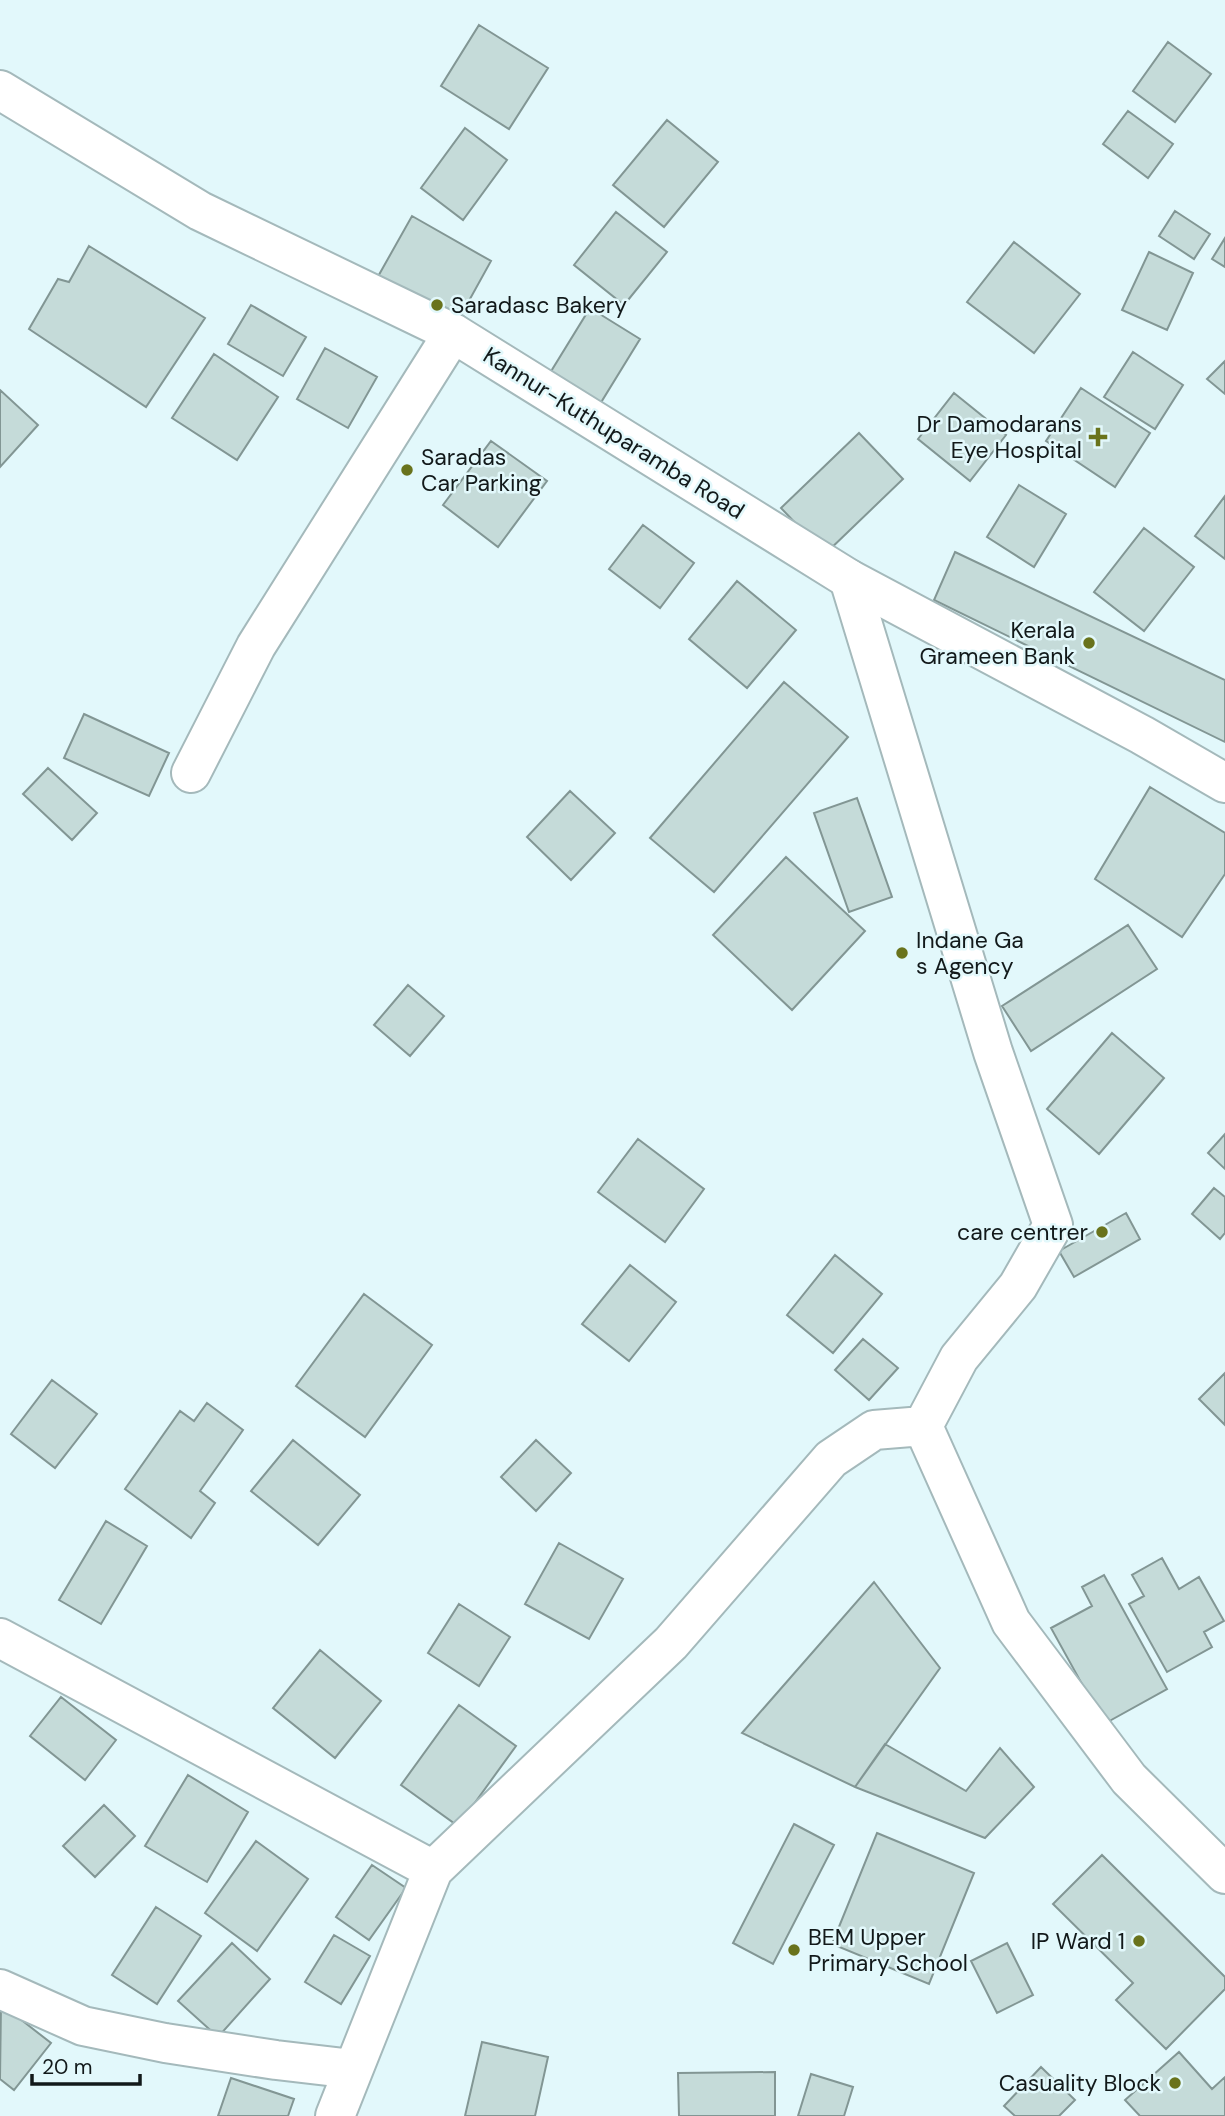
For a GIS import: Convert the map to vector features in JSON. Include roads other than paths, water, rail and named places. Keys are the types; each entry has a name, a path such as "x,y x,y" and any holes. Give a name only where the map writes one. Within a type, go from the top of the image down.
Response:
{"street":[{"name":"Kannur-Kuthuparamba Road","path":"0,90 200,211 453,333 849,579 1142,735 1225,783"},
{"path":"191,773 256,646 453,333"},
{"path":"849,579 993,1052 1053,1225 1018,1286 959,1358 923,1426"},
{"path":"335,2116 433,1870 671,1643 831,1459 874,1430 923,1426"},
{"path":"923,1426 1012,1622 1129,1779 1225,1874"},
{"path":"0,1638 433,1870"},
{"path":"0,1989 83,2026 165,2043 353,2069"}],"place":[{"name":"Saradasc Bakery","path":"437,305"},
{"name":"Dr Damodarans Eye Hospital","path":"1098,437"},
{"name":"Saradas Car Parking","path":"407,470"},
{"name":"Kerala Grameen Bank","path":"1089,643"},
{"name":"Indane Ga s Agency","path":"902,953"},
{"name":"care centrer","path":"1102,1232"},
{"name":"IP Ward 1","path":"1139,1941"},
{"name":"BEM Upper Primary School","path":"794,1950"},
{"name":"Casuality Block","path":"1175,2083"}]}
